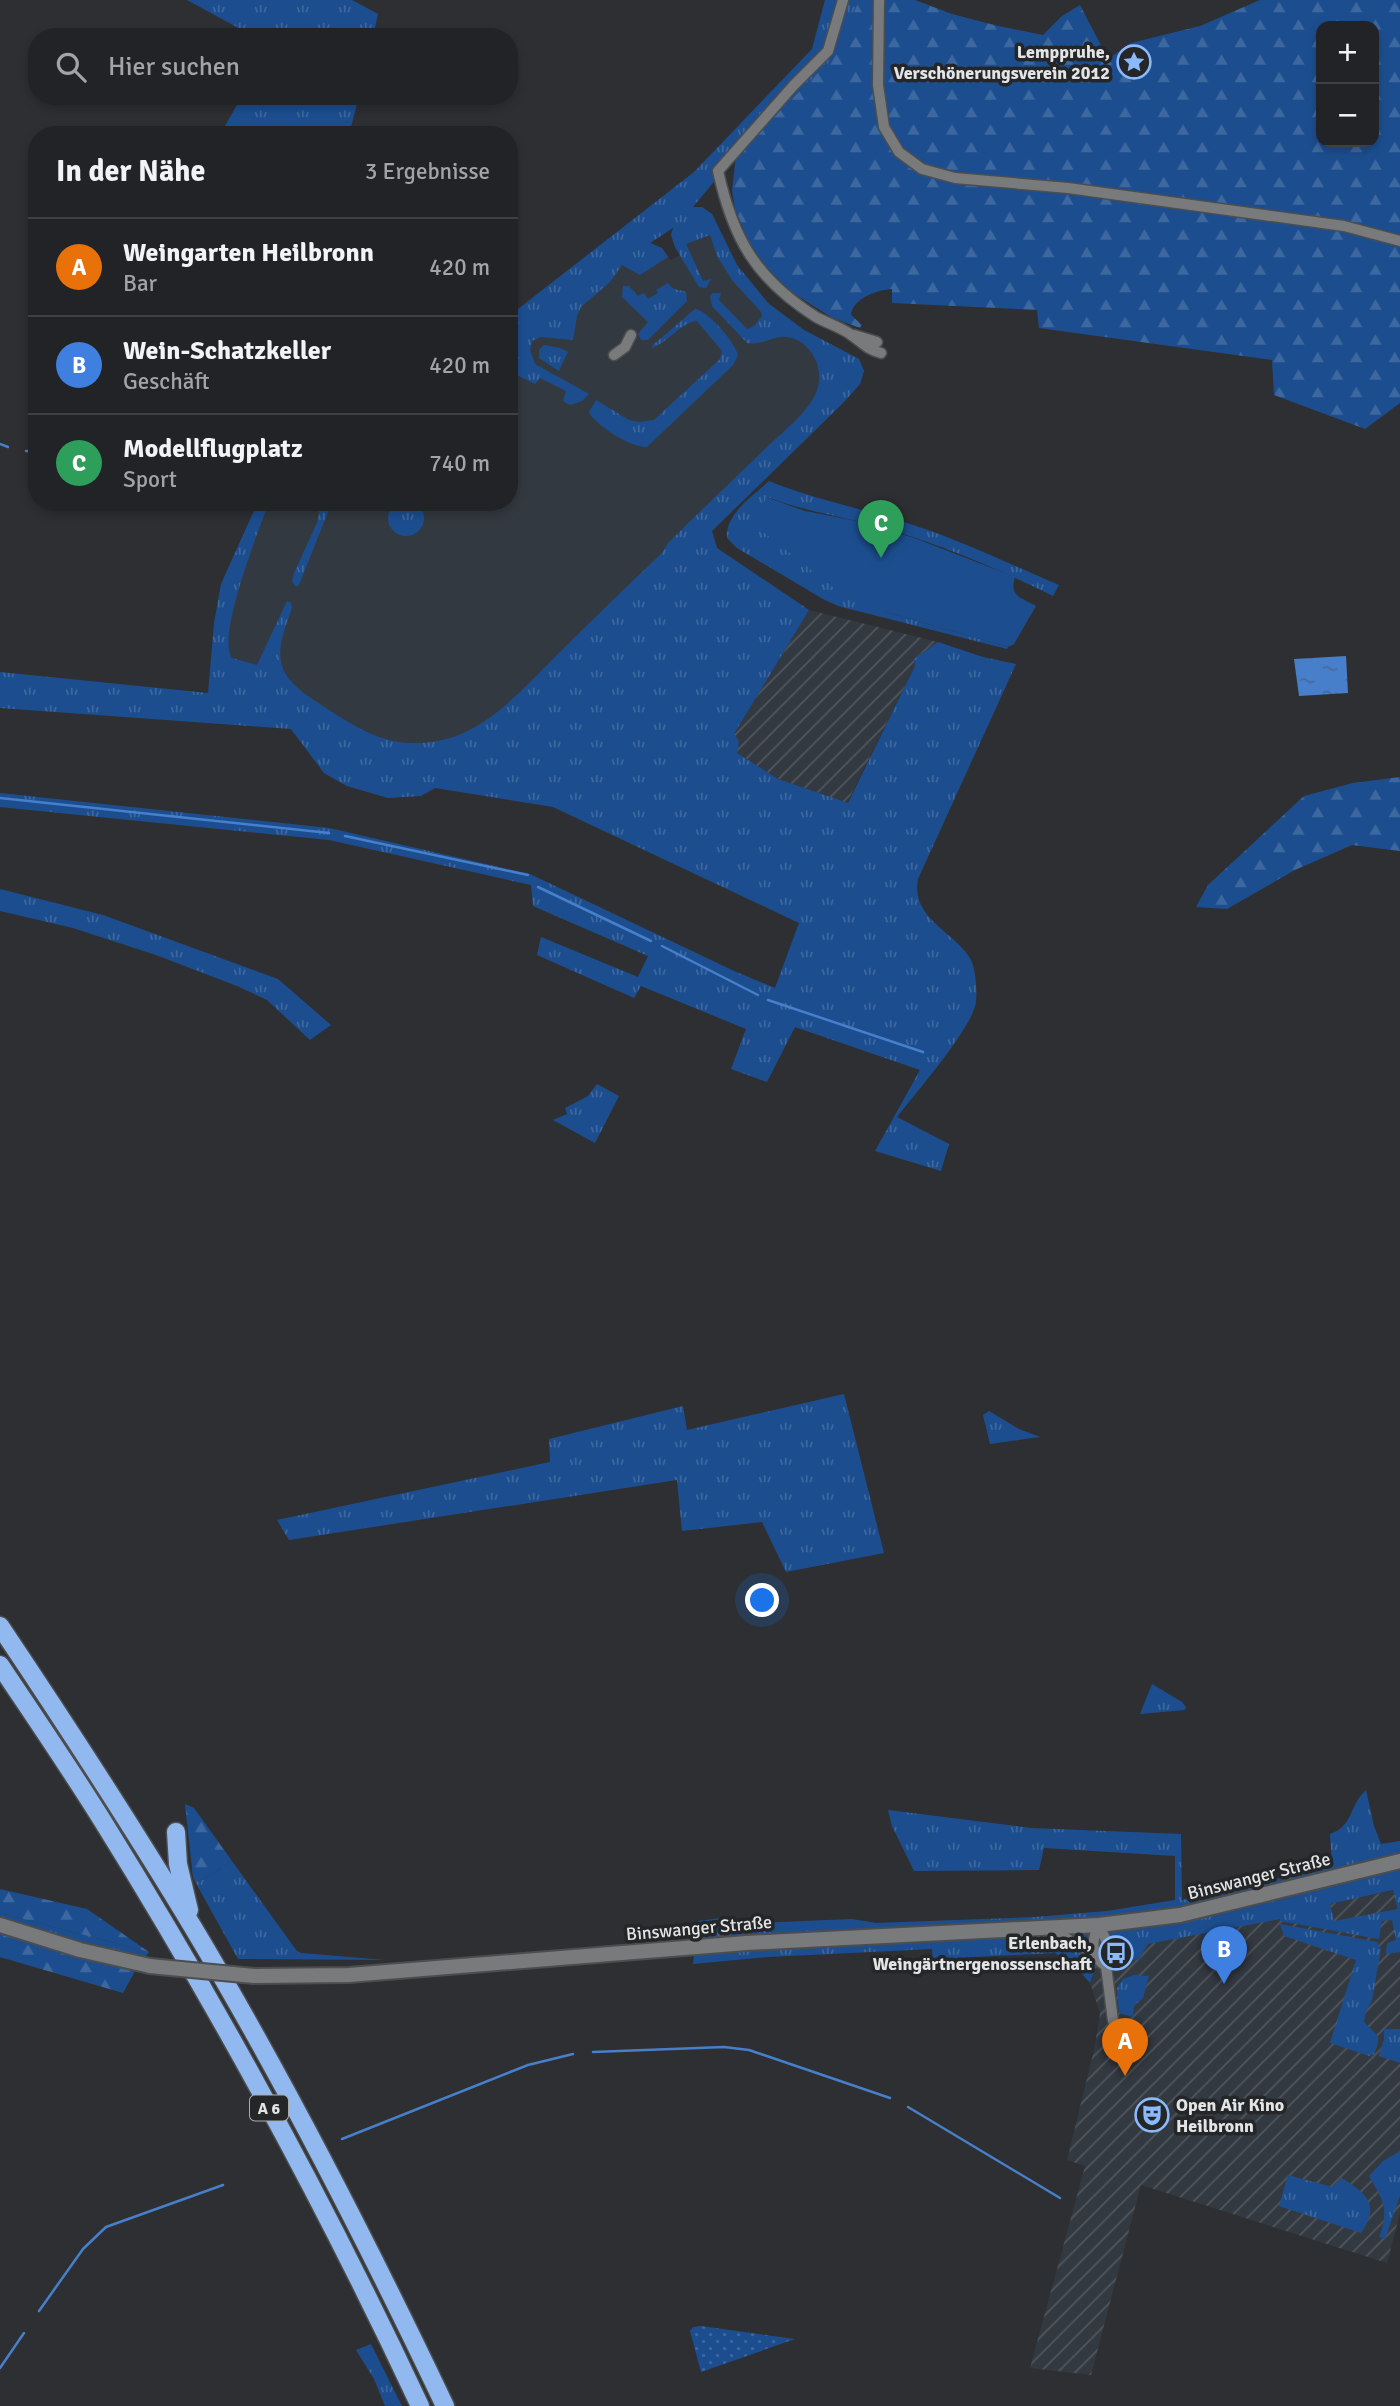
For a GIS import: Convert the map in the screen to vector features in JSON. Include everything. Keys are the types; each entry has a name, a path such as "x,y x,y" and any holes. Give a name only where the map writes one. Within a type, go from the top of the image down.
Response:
{"highway":[{"name":"A 6","path":"0,1626 63,1720 194,1930 348,2210 445,2406"},
{"name":"A 6","path":"0,1665 101,1819 202,1989 320,2202 420,2406"},
{"path":"176,1832 182,1885 194,1930"}],"main road":[{"name":"Binswanger Straße","path":"0,1925 80,1950 150,1966 254,1976 349,1975 746,1943 1099,1924 1216,1908 1400,1861"}],"street":[{"path":"843,0 828,51 718,171 725,202 742,245 763,274 788,297 818,318 850,334 877,342"},
{"path":"879,0 878,85 884,127 899,152 922,169 955,178 1068,188 1344,226 1400,241"},
{"path":"850,334 868,350 881,353"},
{"path":"614,355 625,347 631,335"},
{"path":"1095,1954 1093,1936 1099,1924"},
{"path":"1099,1924 1109,1947 1106,1966 1113,2021"},
{"path":"1049,1928 1095,1954 1106,1966"}],"shaded area":[{"path":"702,207 712,214 737,265 768,303 804,330 859,359 864,371 860,384 718,524 421,796 388,798 347,786 324,773 291,729 212,652 221,584 254,511 518,511 518,338 651,244 662,248 671,260 680,255 671,235"},
{"path":"809,610 938,642 914,659 915,666 847,803 778,779 737,753 734,734"},
{"path":"1400,1889 1400,2213 1387,2263 1141,2185 1091,2375 1030,2368 1085,2166 1067,2160 1094,2050 1100,2013 1090,1983 1096,1966 1139,1959 1148,1944 1281,1918"}],"green space":[{"path":"187,0 352,0 378,14 375,28 238,28"},
{"path":"825,0 859,0 839,53 736,155 693,207 702,207 712,214 737,265 768,303 804,330 859,359 864,371 860,384 844,402 712,531 717,548 809,610 734,734 739,741 737,753 778,779 848,803 915,666 914,659 938,642 983,657 1016,664 918,879 917,893 921,905 927,915 964,950 971,960 976,981 976,1002 965,1027 897,1117 949,1144 941,1171 875,1151 920,1070 795,1027 767,1082 731,1069 746,1029 641,986 634,998 537,955 541,937 638,977 648,956 533,906 531,885 329,840 0,807 0,793 329,828 530,874 775,988 799,923 553,807 435,788 421,796 388,798 347,786 324,773 291,729 0,708 0,672 208,693 214,623 221,584 254,511 266,511 234,607 229,646 232,658 257,665 287,601 292,608 280,650 284,672 302,692 371,734 408,743 443,740 475,727 497,712 527,686 662,553 668,543 793,423 812,401 819,379 817,364 805,345 784,337 754,344 747,343 712,306 710,296 713,293 721,293 719,300 747,329 754,326 762,316 732,280 717,256 710,235 686,244 703,281 711,279 706,288 699,287 675,247 671,235 673,228 650,243 662,248 668,257 640,275 622,265 610,282 581,307 573,340 541,337 532,341 530,350 535,364 589,394 582,401 570,405 563,401 566,391 540,378 535,384 518,376 518,309 694,172 812,49"},
{"path":"859,0 915,0 952,14 1043,35 1062,16 1080,5 1108,59 1131,43 1200,26 1260,0 1400,0 1400,403 1365,429 1274,395 1272,360 1039,328 1037,310 892,303 892,289 873,293 856,304 851,315 862,325 860,328 833,318 790,291 766,267 749,242 735,209 732,191 736,155 838,53"},
{"path":"237,105 357,105 351,126 225,126"},
{"path":"668,283 674,289 686,292 687,301 648,340 641,340 638,334 648,322 622,297 623,286 629,286 638,296 644,293 648,299"},
{"path":"695,309 713,321 731,342 738,355 733,365 647,447 633,444 606,429 589,412 596,400 629,420 654,420 720,359 722,351 697,321 686,325 652,348"},
{"path":"544,345 568,352 559,371 539,358 539,350"},
{"path":"769,481 804,494 932,531 1059,585 1053,596 935,545 767,497 886,612 1008,647 1007,649 838,606 737,548 727,538 730,521 735,513"},
{"path":"766,497 805,511 862,522 917,539 1015,577 1015,593 1036,606 1014,644 1008,647 886,612 833,587 757,527"},
{"path":"319,511 328,511 296,587 292,581 294,573 317,523"},
{"path":"390,511 422,511 424,518 419,531 406,536 393,531 388,518"},
{"path":"1400,777 1400,851 1352,845 1295,870 1227,909 1196,907 1208,885 1304,796 1353,783"},
{"path":"0,889 103,915 278,979 331,1025 310,1040 267,1000 237,986 156,955 73,928 0,911"},
{"path":"597,1084 619,1096 595,1143 553,1120 567,1114 565,1108 588,1096"},
{"path":"844,1394 884,1553 786,1572 762,1522 682,1531 677,1480 289,1540 277,1520 550,1462 549,1439 683,1406 687,1430"},
{"path":"989,1411 1019,1429 1040,1437 990,1444 983,1415"},
{"path":"1152,1684 1182,1702 1185,1710 1140,1714"},
{"path":"1366,1790 1381,1844 1400,1841 1400,1952 1386,1954 1387,1943 1396,1940 1392,1920 1382,1921 1379,1939 1280,1919 1148,1944 1139,1959 1096,1966 1090,1983 1075,1966 1055,1953 955,1958 933,1964 932,1949 768,1957 693,1964 698,1921 729,1917 755,1923 852,1919 876,1923 1035,1917 1107,1911 1175,1900 1175,1856 1044,1848 1039,1870 914,1871 892,1826 888,1810 1031,1828 1181,1834 1182,1900 1332,1864 1330,1834 1343,1826","holes":["1393,1890 1398,1909 1334,1921 1330,1904"]},
{"path":"185,1804 194,1808 232,1861 199,1882 193,1878"},
{"path":"232,1861 296,1950 301,1953 385,1960 238,1959 193,1878 199,1882"},
{"path":"0,1889 87,1909 149,1952 0,1913"},
{"path":"0,1913 149,1952 135,1971 0,1934"},
{"path":"1280,1924 1377,1942 1381,1949 1372,2000 1364,2022 1378,2036 1374,2054 1369,2056 1330,2043 1356,1960 1284,1936"},
{"path":"0,1934 135,1971 123,1993 0,1957"},
{"path":"1134,1975 1149,1976 1143,1998 1134,2006 1133,2017 1119,2013 1117,1988 1123,1979"},
{"path":"1384,2029 1400,2029 1400,2063 1379,2056"},
{"path":"1400,2151 1400,2196 1385,2239 1379,2237 1384,2219 1383,2205 1369,2176 1383,2161"},
{"path":"1288,2175 1332,2187 1342,2178 1358,2189 1370,2207 1367,2223 1361,2233 1279,2206"},
{"path":"693,2327 795,2339 701,2372 690,2331"},
{"path":"371,2344 402,2406 385,2406 374,2379 356,2350"}],"water":[{"path":"1346,656 1348,693 1299,696 1294,659"}],"waterway":[{"path":"0,444 8,447"},
{"path":"0,798 329,833"},
{"path":"345,836 528,875"},
{"path":"538,887 651,941"},
{"path":"662,946 758,995"},
{"path":"768,1000 923,1052"},
{"path":"593,2052 724,2047 749,2050 890,2098"},
{"path":"342,2139 528,2065 573,2054"},
{"path":"908,2107 1060,2198"},
{"path":"39,2311 83,2249 106,2227 223,2185"},
{"path":"0,2368 24,2333"}],"place":[{"name":"Lemppruhe, Verschönerungsverein 2012","path":"1134,62"},
{"name":"Modellflugplatz","path":"881,558"},
{"name":"Erlenbach, Weingärtnergenossenschaft","path":"1116,1953"},
{"name":"Wein-Schatzkeller","path":"1224,1984"},
{"name":"Weingarten Heilbronn","path":"1125,2076"},
{"name":"Open Air Kino Heilbronn","path":"1152,2115"}]}
